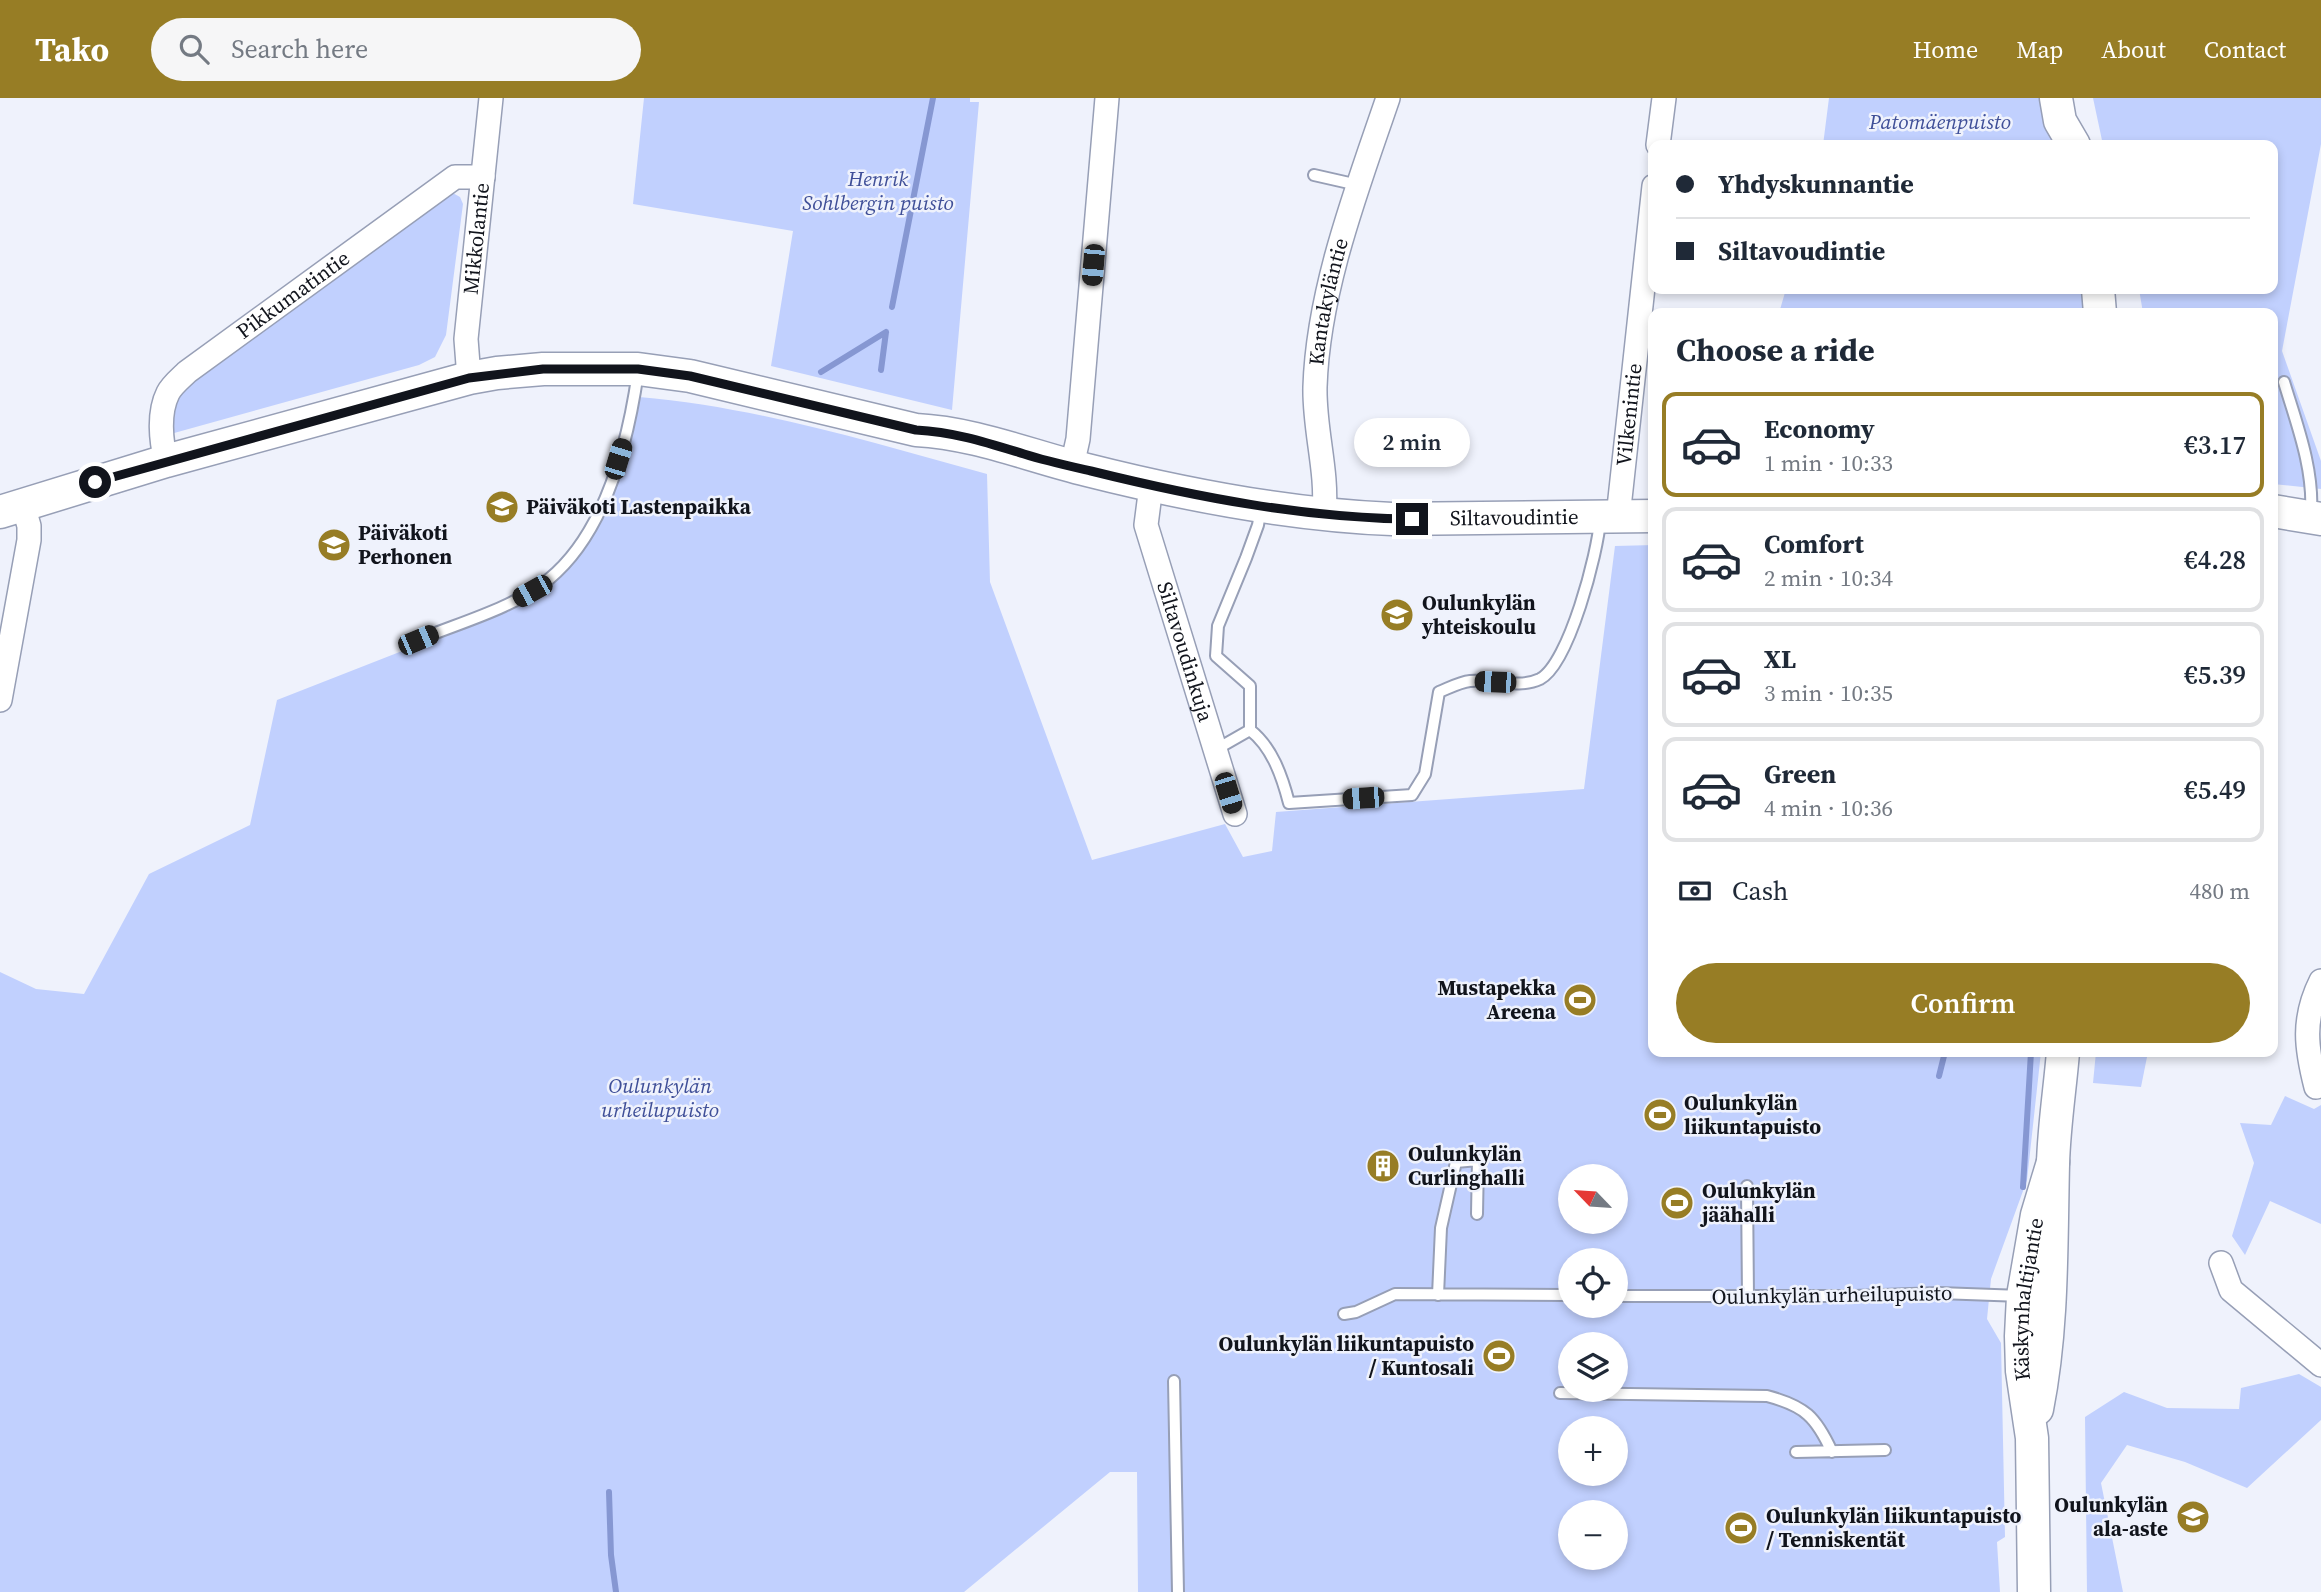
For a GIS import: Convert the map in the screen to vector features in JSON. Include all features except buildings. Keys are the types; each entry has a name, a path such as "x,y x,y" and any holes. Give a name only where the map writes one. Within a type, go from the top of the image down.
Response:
{"main road":[{"path":"2056,98 2060,121 2071,140"},
{"path":"2073,98 2077,117 2075,140"},
{"name":"Siltavoudintie","path":"12,508 166,461 469,378 543,369 638,369 690,376 916,430 943,431 985,440 1026,455 1151,486 1261,506 1324,514 1404,519 1648,516"},
{"path":"2278,511 2316,518"},
{"name":"Käskynhaltijantie","path":"2034,1592 2032,1438 2043,1380 2036,1296 2053,1223 2053,1162 2063,1057"}],"street":[{"name":"Mikkolantie","path":"469,378 466,339 491,98"},
{"path":"1072,466 1078,439 1107,98"},
{"name":"Kantakyläntie","path":"1324,514 1326,491 1315,413 1318,351 1334,269 1358,185 1388,98"},
{"path":"1659,140 1664,98"},
{"name":"Pikkumatintie","path":"166,461 162,443 167,394 187,372 455,177 482,177"},
{"name":"Vilkenintie","path":"1609,517 1648,230"},
{"name":"Siltavoudinkuja","path":"1151,486 1146,525 1235,814"},
{"path":"0,701 29,540 29,526 12,508"},
{"path":"2316,1087 2309,1059 2308,1018 2310,1005 2321,981"},
{"path":"2221,1263 2231,1290 2321,1366"}],"lane":[{"path":"1314,175 1358,185"},
{"path":"418,640 510,603 532,591 550,579 576,550 599,513 611,484 634,408 638,369"},
{"path":"2284,382 2307,461 2316,518"},
{"path":"1250,730 1250,686 1216,656 1218,626 1258,525 1261,506"},
{"path":"1250,730 1262,740 1283,779 1289,803 1412,795 1425,774 1439,692 1468,681 1523,683 1540,679 1547,673 1570,636 1596,548 1609,517"},
{"path":"1215,750 1250,730"},
{"path":"1438,1295 1441,1228 1456,1162 1478,1160 1477,1214"},
{"path":"1747,1186 1748,1297"},
{"name":"Oulunkylän urheilupuisto","path":"1628,1296 1939,1293 2036,1296"},
{"path":"1344,1314 1356,1312 1395,1294 1558,1295"},
{"path":"1174,1381 1178,1592"},
{"path":"1628,1394 1768,1396 1790,1402 1808,1413 1821,1429 1832,1452"},
{"path":"1796,1452 1885,1450"}],"green space":[{"name":"Henrik Sohlbergin puisto","path":"644,98 970,98 970,102 979,102 952,410 771,366 793,231 633,204"},
{"name":"Patomäenpuisto","path":"1829,98 2047,98 2055,140 1824,140"},
{"path":"2093,98 2321,98 2321,144 2282,351 2321,461 2321,489 2278,485 2278,308 2142,308 2140,294 2278,294 2278,140 2102,140"},
{"path":"451,192 460,197 463,204 446,335 435,357 419,365 167,435 178,389"},
{"path":"1785,294 2082,294 2084,308 1780,308"},
{"name":"Oulunkylän urheilupuisto","path":"639,397 728,409 771,418 987,474 990,582 1092,860 1225,824 1243,857 1272,851 1276,812 1584,789 1615,546 1648,545 1648,1057 2040,1057 2027,1180 1991,1279 1987,1319 2001,1343 2005,1537 1997,1542 2000,1592 1138,1592 1137,1472 1110,1472 964,1592 0,1592 0,972 36,989 84,994 149,874 250,825 277,700 527,602 562,575 594,531 614,495 639,407"},
{"path":"2096,1057 2147,1057 2141,1087 2093,1083"},
{"path":"2285,1096 2314,1109 2321,1105 2321,1224 2270,1201 2245,1255 2232,1236 2254,1163 2240,1123 2271,1125"},
{"path":"2299,1374 2321,1387 2321,1420 2247,1488 2185,1462 2127,1445 2101,1483 2123,1592 2087,1592 2085,1417 2124,1392 2167,1408 2239,1409 2241,1388"}],"waterway":[{"path":"892,307 933,98"},
{"path":"881,370 886,332"},
{"path":"821,372 886,332"},
{"path":"1939,1076 1944,1057"},
{"path":"2023,1187 2031,1057"},
{"path":"609,1492 611,1555 616,1592"}],"place":[{"name":"Päiväkoti Lastenpaikka","path":"502,507"},
{"name":"Päiväkoti Perhonen","path":"334,545"},
{"name":"Oulunkylän yhteiskoulu","path":"1397,615"},
{"name":"Mustapekka Areena","path":"1580,1000"},
{"name":"Oulunkylän liikuntapuisto","path":"1660,1115"},
{"name":"Oulunkylän Curlinghalli","path":"1383,1166"},
{"name":"Oulunkylän jäähalli","path":"1677,1203"},
{"name":"Oulunkylän liikuntapuisto / Kuntosali","path":"1499,1356"},
{"name":"Oulunkylän ala-aste","path":"2193,1517"},
{"name":"Oulunkylän liikuntapuisto / Tenniskentät","path":"1741,1528"}],"route":[{"path":"95,482 469,378 543,369 638,369 690,376 916,430 943,431 985,440 1026,455 1151,486 1305,512 1412,519"}]}
